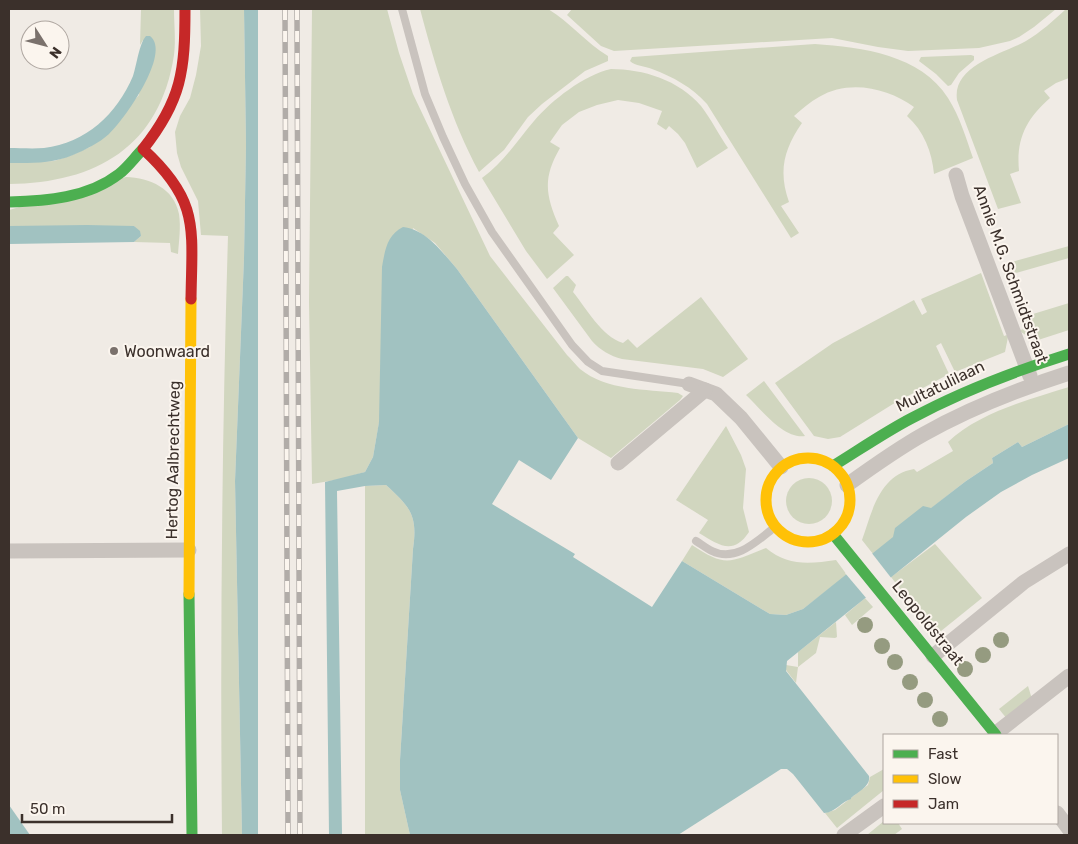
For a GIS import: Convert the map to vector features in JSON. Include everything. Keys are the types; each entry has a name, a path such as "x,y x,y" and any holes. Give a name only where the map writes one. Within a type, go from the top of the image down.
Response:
{"main road":[{"path":"9,202 65,198 81,192 116,176 142,149 166,117 180,85 185,54 185,9"},
{"path":"111,166 142,149"},
{"name":"Hertog Aalbrechtweg","path":"142,149 166,170 180,190 186,203 192,228 190,550 192,835"},
{"path":"9,191 63,186"},
{"name":"Multatulilaan","path":"833,466 912,418 953,397 1026,366 1069,354"},
{"path":"802,458 814,458 833,466 839,471 847,484 850,495 850,506 841,526 833,534 822,540 796,541 784,535 775,527 768,515 765,502 767,489 772,477 781,467 791,461 802,458"},
{"name":"Leopoldstraat","path":"833,534 934,656 990,733"}],"street":[{"name":"Annie M.G. Schmidtstraat","path":"956,175 962,196 1033,384"},
{"path":"847,484 924,434 966,412 1033,384 1069,373"},
{"path":"688,384 716,394 741,418 781,467"},
{"path":"618,463 705,390"},
{"name":"Hertog Aalbrechtweg","path":"9,550 190,550"},
{"path":"934,656 1024,582 1069,554"},
{"name":"Leopoldstraat","path":"990,733 1069,676"},
{"path":"844,835 883,807"},
{"path":"1058,814 1069,829"}],"lane":[{"path":"402,9 425,94 465,184 492,232 572,345 583,358 602,371 688,384"},
{"path":"696,541 714,552 730,554 748,547 775,527"}],"green space":[{"path":"174,9 175,50 166,87 155,114 139,136 119,154 96,167 70,176 40,182 9,184 9,163 54,161 90,147 139,95 143,40 140,45 141,10"},
{"path":"200,9 244,9 246,145 244,258 235,481 242,835 222,835 222,536 228,236 201,235 198,201 181,167 177,153 175,132 180,116 190,98 196,75 201,46"},
{"path":"312,9 387,9 413,94 490,256 578,367 591,376 614,385 678,393 683,396 611,458 578,438 457,269 435,243 413,228 373,457 365,472 341,479 312,484 309,302"},
{"path":"420,9 548,9 608,56 608,61 585,71 542,104 528,117 504,150 479,172 452,112"},
{"path":"572,9 1056,9 1019,37 979,48 908,51 832,38 614,51 601,46 567,15"},
{"path":"1066,9 1069,9 1069,78 1056,83 1044,91 1050,98 1035,114 1024,130 1019,149 1019,171 1010,174 1021,203 998,209 957,100 958,88 962,78 971,69 981,62 1031,38"},
{"path":"815,44 871,51 906,63 922,72 936,83 948,98 959,120 973,158 934,174 926,142 918,128 907,116 914,107 892,95 868,88 855,87 831,91 812,101 794,116 802,123 787,151 784,180 789,202 781,206 799,233 791,238 707,104 695,92 675,79 630,61 632,57"},
{"path":"974,56 974,60 948,86 919,61 921,57"},
{"path":"611,69 648,74 682,89 701,106 728,148 697,168 685,143 678,134 669,126 666,130 657,124 662,111 639,103 618,100 579,112 562,125 550,142 560,148 548,178 551,206 559,226 553,233 574,255 547,279 526,251 482,178 504,158 534,121 559,97 590,77"},
{"path":"126,177 152,182 160,186 172,197 180,219 178,254 171,252 170,243 134,242 141,236 134,226 9,226 9,210"},
{"path":"1069,246 1069,258 1005,276 1001,265"},
{"path":"981,273 1004,336 1007,335 1008,337 1005,352 955,372 941,343 936,346 949,374 893,404 840,437 828,439 814,436 775,383 833,343 914,300 922,315 927,312 921,299"},
{"path":"566,276 576,285 573,292 589,314 608,334 623,343 628,339 637,348 701,297 748,359 723,377 703,369 622,359 609,354 592,341 553,288"},
{"path":"1069,303 1069,330 1035,341 1021,332 1020,330 1024,329 1020,318"},
{"path":"764,381 805,436 797,436 781,428 765,415 746,395"},
{"path":"1069,387 1069,424 1022,447 1018,442 992,458 993,463 966,481 873,554 862,540 879,496 893,479 902,473 914,469 917,472 953,451 948,442 960,432 989,415"},
{"path":"726,426 746,469 743,508 749,532 737,544 731,546 719,544 699,533 708,520 676,500"},
{"path":"809,478 822,482 828,488 832,501 828,514 822,520 809,524 796,520 790,514 786,501 790,488 796,482"},
{"path":"386,485 410,512 414,528 400,760 400,790 410,835 365,835 365,486"},
{"path":"935,544 982,598 941,631 932,630 891,577"},
{"path":"692,545 721,560 744,557 766,548 790,561 808,563 836,560 847,575 803,609 786,615 770,614 682,561"},
{"path":"865,598 873,607 852,625 845,615"},
{"path":"836,622 837,637 820,637 816,653 798,667 798,652"},
{"path":"786,665 798,667 796,683 786,670"},
{"path":"1028,686 1032,699 1007,719 999,709"},
{"path":"883,770 883,791 837,828 825,813 835,810 868,785 870,777"},
{"path":"883,822 883,824 899,824 902,829 894,835 867,835"}],"water":[{"path":"244,9 258,9 258,835 242,835 235,481 244,258 246,145"},
{"path":"146,36 150,36 155,45 155,57 151,71 125,115 109,134 92,146 65,158 41,162 9,163 9,148 44,148 59,145 86,133 109,114 118,103 133,76 140,49"},
{"path":"9,226 134,226 140,231 141,236 134,242 9,244"},
{"path":"403,227 412,229 427,237 457,269 578,438 551,480 519,460 492,504 575,554 573,557 652,607 682,561 770,614 786,615 803,609 893,537 895,528 923,506 931,508 993,463 992,458 1018,442 1022,447 1069,424 1069,458 1001,492 966,517 787,661 786,671 869,776 866,786 851,799 832,811 824,813 793,774 787,769 781,769 678,835 410,835 400,790 400,760 414,537 413,520 406,506 386,485 365,486 337,491 342,835 329,835 325,482 365,472 373,457 379,422 382,267 390,239 393,234"},
{"path":"9,805 30,835 9,835"}],"pier":[{"path":"871,552 892,579 867,599 845,573"}],"railway":[{"path":"285,9 288,835"},
{"path":"297,9 300,835"}],"traffic: fast":[{"path":"9,202 66,197 94,188 119,174 143,149"},
{"path":"833,466 902,423 931,408 969,390 1069,354"},
{"path":"833,534 995,734"},
{"path":"189,594 192,835"}],"traffic: slow":[{"path":"189,594 191,299"},
{"path":"808,458 824,461 838,470 847,484 850,500 847,516 838,530 824,539 808,542 792,539 778,530 769,516 766,500 769,484 778,470 792,461 808,458"}],"traffic: jam":[{"path":"185,9 184,50 179,84 166,115 143,149 175,184 184,201 189,217 191,234 191,299"}],"place":[{"name":"Woonwaard","path":"114,351"}]}
